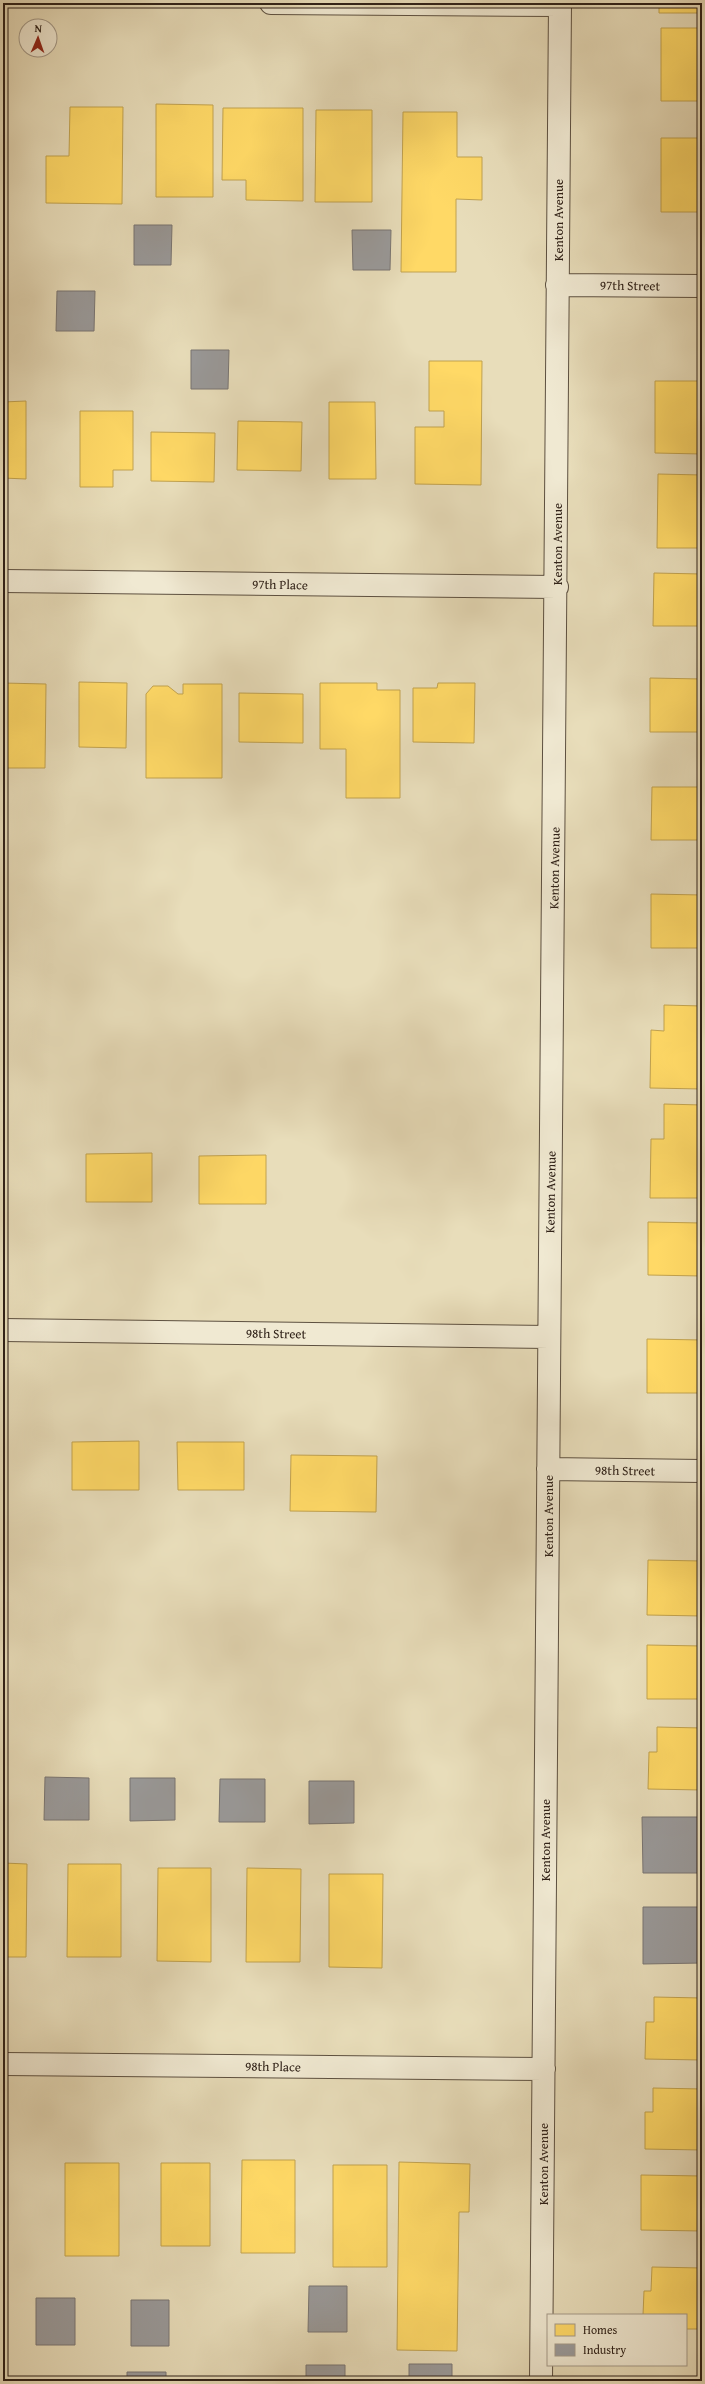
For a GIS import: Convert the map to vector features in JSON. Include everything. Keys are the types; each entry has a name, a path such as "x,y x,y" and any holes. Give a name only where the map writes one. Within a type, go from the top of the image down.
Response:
{"street":[{"path":"271,3 560,4"},
{"name":"Kenton Avenue","path":"541,2381 549,1337 557,587 557,285 560,4"},
{"name":"97th Street","path":"557,285 702,286"},
{"name":"97th Place","path":"3,581 557,587"},
{"name":"98th Street","path":"3,1330 549,1337"},
{"name":"98th Street","path":"548,1469 702,1471"},
{"name":"98th Place","path":"3,2064 544,2069"}],"building: Homes":[{"path":"659,3 702,3 702,13 659,13"},
{"path":"661,28 702,28 702,101 661,101"},
{"path":"156,104 213,105 213,197 156,197"},
{"path":"70,107 123,107 122,204 46,203 46,156 69,156"},
{"path":"223,108 303,108 303,201 246,200 246,180 222,180"},
{"path":"316,110 372,110 372,202 315,202"},
{"path":"403,112 457,112 457,157 482,157 482,200 456,199 456,272 401,272"},
{"path":"661,138 702,138 702,212 661,212"},
{"path":"429,361 482,361 481,485 415,484 415,427 444,427 444,411 429,411"},
{"path":"655,381 702,381 702,454 655,453"},
{"path":"26,401 26,479 3,478 3,402"},
{"path":"329,402 375,402 376,479 329,479"},
{"path":"80,411 133,411 133,470 113,470 113,487 80,487"},
{"path":"238,421 302,422 301,471 237,470"},
{"path":"151,432 215,433 214,482 151,481"},
{"path":"658,474 702,475 702,548 657,548"},
{"path":"654,573 702,574 702,626 653,626"},
{"path":"650,678 702,679 702,732 650,732"},
{"path":"79,682 127,683 126,748 79,747"},
{"path":"3,683 46,684 45,768 3,768"},
{"path":"320,683 377,683 377,690 400,690 400,798 346,798 346,749 320,749"},
{"path":"438,683 475,683 474,743 413,742 413,688 437,688"},
{"path":"183,684 222,684 222,778 146,778 146,694 153,686 168,686 178,694 183,694"},
{"path":"239,693 303,694 303,743 239,742"},
{"path":"652,787 702,787 702,840 651,840"},
{"path":"651,894 702,895 702,948 651,948"},
{"path":"664,1005 702,1006 702,1089 650,1088 651,1030 664,1031"},
{"path":"664,1104 702,1105 702,1198 650,1198 651,1139 664,1139"},
{"path":"152,1153 152,1202 86,1202 86,1154"},
{"path":"266,1155 266,1204 199,1204 199,1156"},
{"path":"648,1222 702,1223 702,1276 648,1275"},
{"path":"647,1339 702,1340 702,1393 647,1393"},
{"path":"139,1441 139,1490 72,1490 72,1442"},
{"path":"177,1442 244,1442 244,1490 178,1490"},
{"path":"291,1455 377,1456 376,1512 290,1511"},
{"path":"648,1560 702,1561 702,1616 647,1615"},
{"path":"647,1645 702,1646 702,1699 647,1699"},
{"path":"657,1727 702,1728 702,1790 648,1789 649,1752 657,1752"},
{"path":"3,1863 27,1864 26,1957 3,1957"},
{"path":"68,1864 121,1864 121,1957 67,1957"},
{"path":"158,1868 211,1868 211,1962 157,1961"},
{"path":"247,1868 301,1869 300,1962 246,1962"},
{"path":"329,1874 383,1874 382,1968 329,1967"},
{"path":"654,1997 702,1998 702,2060 645,2059 646,2022 654,2022"},
{"path":"653,2088 702,2089 702,2150 645,2149 645,2112 653,2112"},
{"path":"242,2160 295,2160 295,2253 241,2253"},
{"path":"399,2162 470,2164 469,2212 459,2212 457,2351 397,2350"},
{"path":"65,2163 119,2163 119,2256 65,2256"},
{"path":"161,2163 210,2163 210,2246 161,2246"},
{"path":"333,2165 387,2165 387,2267 333,2267"},
{"path":"641,2175 702,2176 702,2231 641,2230"},
{"path":"652,2267 702,2268 702,2329 687,2329 687,2314 643,2314 644,2291 651,2291"}],"building: Industry":[{"path":"134,225 172,225 171,265 134,265"},
{"path":"352,230 391,230 390,270 353,270"},
{"path":"57,291 95,291 94,331 56,331"},
{"path":"191,350 229,350 228,389 191,389"},
{"path":"45,1777 89,1778 89,1820 44,1820"},
{"path":"130,1778 175,1778 175,1820 130,1821"},
{"path":"220,1779 265,1779 265,1822 219,1822"},
{"path":"309,1781 354,1781 354,1823 309,1824"},
{"path":"642,1817 702,1817 702,1873 643,1873"},
{"path":"643,1907 702,1907 702,1963 643,1964"},
{"path":"309,2286 347,2286 347,2332 308,2332"},
{"path":"36,2298 75,2298 75,2345 36,2345"},
{"path":"131,2300 169,2300 169,2346 131,2346"},
{"path":"409,2364 452,2364 452,2381 409,2381"},
{"path":"306,2365 345,2365 345,2381 306,2381"},
{"path":"127,2372 166,2372 166,2381 127,2381"},
{"path":"639,2377 677,2377 677,2381 639,2381"}]}
